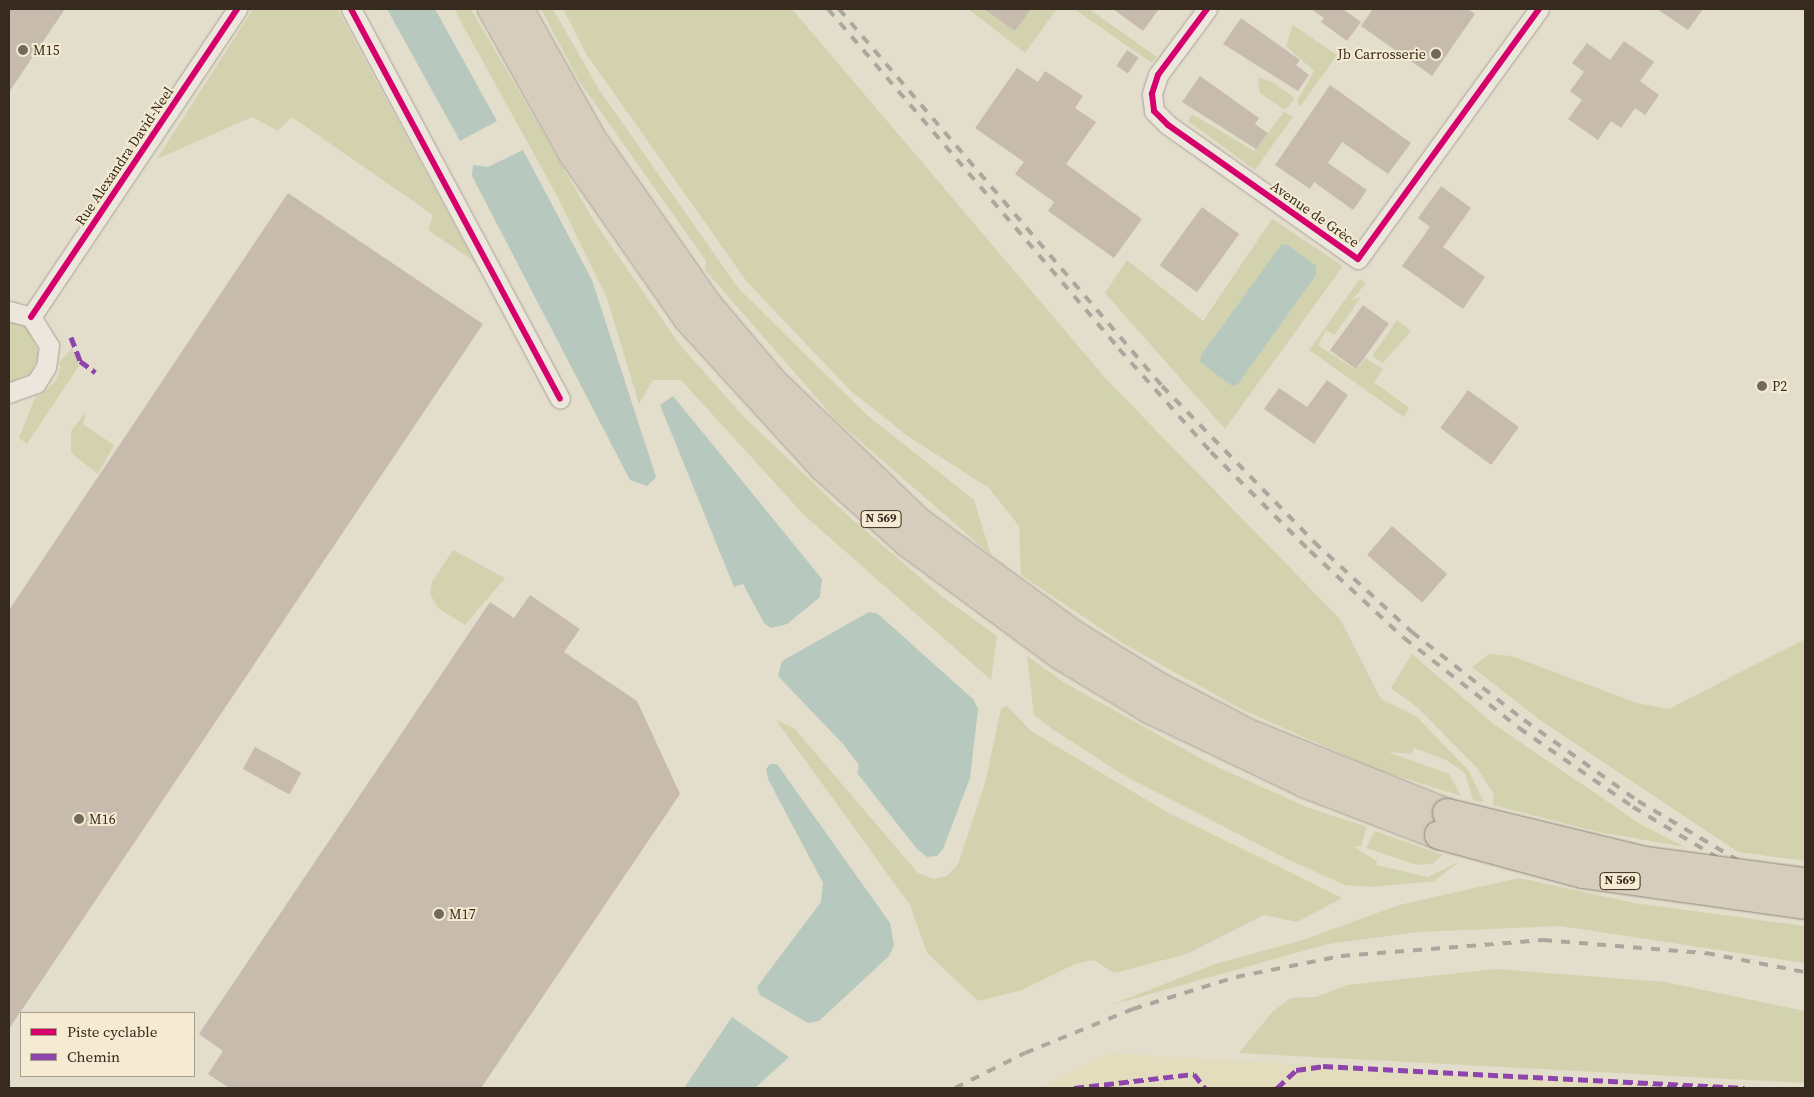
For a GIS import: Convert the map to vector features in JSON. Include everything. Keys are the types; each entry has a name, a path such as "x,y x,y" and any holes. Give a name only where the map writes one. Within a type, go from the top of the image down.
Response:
{"highway":[{"name":"N 569","path":"492,9 573,154 688,319 823,467 908,543 1060,655 1149,709 1306,784 1443,824 1583,874 1805,905"},
{"name":"N 569","path":"518,9 592,139 707,304 773,382 919,522 1076,636 1161,688 1268,742 1443,824 1645,861 1805,882"}],"street":[{"name":"Rue Alexandra David-Neel","path":"31,317 237,9"},
{"path":"351,9 560,398"},
{"name":"Avenue de Grèce","path":"1207,9 1158,76 1152,94 1154,111 1168,125 1358,260 1538,9"},
{"path":"9,311 31,317 49,346 46,367 36,383 9,392"}],"shaded area":[{"path":"387,9 435,9 497,121 460,141"},
{"path":"523,150 592,280 656,477 647,486 630,480 472,176 473,165 488,167"},
{"path":"1287,244 1316,266 1316,275 1238,384 1232,386 1200,362 1201,355 1281,245"},
{"path":"673,396 822,579 820,597 787,624 771,628 764,623 743,584 734,587 660,405"},
{"path":"869,612 878,614 973,699 978,709 970,778 943,849 937,856 927,857 917,849 857,773 859,765 843,744 778,676 782,661"},
{"path":"770,764 777,764 890,923 894,945 889,956 819,1021 808,1023 760,995 757,987 821,902 823,883 768,779 766,769"},
{"path":"732,1017 789,1057 755,1088 684,1088"},
{"path":"1109,1053 1698,1088 1040,1088"}],"green space":[{"path":"253,9 337,9 474,261 428,230 433,215 292,117 278,131 252,117 157,159"},
{"path":"454,9 471,9 594,221 680,345 744,417 846,514 943,597 997,636 991,680 804,515 681,380 653,380 639,404 607,298 557,196"},
{"path":"541,9 553,9 600,91 739,289 867,415 974,500 991,555 837,421 705,270 706,261 579,81"},
{"path":"563,9 792,9 1107,380 1340,619 1381,699 1416,716 1469,771 1484,802 1473,800 1465,773 1446,760 1414,748 1412,754 1388,752 1449,774 1461,796 1378,770 1243,710 1124,644 1021,575 1019,526 989,488 909,437 851,391 747,282 587,55"},
{"path":"968,9 984,9 1015,31 1031,9 1057,9 1025,53"},
{"path":"1074,9 1089,9 1157,57 1152,63"},
{"path":"1293,25 1337,55 1300,107 1297,101 1314,71 1286,46"},
{"path":"1258,77 1272,82 1295,98 1285,110 1260,93"},
{"path":"1284,112 1293,117 1255,170 1188,121 1192,114 1254,151"},
{"path":"1272,219 1343,266 1225,429 1105,293 1127,260 1203,321"},
{"path":"1360,279 1366,283 1352,300 1361,297 1334,335 1326,330 1318,345 1356,370 1365,358 1383,369 1374,382 1409,408 1404,417 1309,350"},
{"path":"9,320 28,327 39,354 31,373 12,382 9,382"},
{"path":"1397,320 1411,331 1383,363 1372,356"},
{"path":"72,348 79,366 27,444 19,438 37,393 39,396 55,382 61,367 58,364"},
{"path":"86,412 83,424 114,445 98,474 71,453 71,431"},
{"path":"453,550 505,578 465,625 438,608 430,594 432,582"},
{"path":"1805,639 1805,861 1738,852 1540,720 1472,667 1489,654 1511,656 1637,703 1669,709"},
{"path":"1412,654 1495,725 1642,825 1685,847 1599,832 1493,805 1494,795 1477,768 1417,707 1391,688"},
{"path":"1027,656 1065,683 1209,763 1304,806 1367,827 1361,846 1354,847 1377,861 1376,865 1428,877 1460,861 1434,881 1371,887 1345,885 1287,859 1125,776 1052,729 1034,715"},
{"path":"1007,706 1031,731 1167,812 1342,898 1297,922 1264,915 1187,954 1114,973 1094,960 1075,964 1022,990 978,1001 927,953 910,905 776,720 795,729 918,873 933,879 947,876 958,864 985,783 1001,709"},
{"path":"1375,831 1443,855 1432,864 1417,865 1366,848"},
{"path":"1519,878 1634,903 1805,926 1805,963 1560,926 1419,932 1328,944 1111,1005 1215,964 1303,940 1399,905"},
{"path":"1496,969 1665,982 1805,1011 1805,1083 1239,1053 1272,1012 1291,998 1316,997 1347,985"}],"building":[{"name":"M15","path":"9,9 65,9 9,92"},
{"path":"984,9 1031,9 1015,31"},
{"path":"1113,9 1159,9 1143,31"},
{"path":"1311,9 1343,9 1361,22 1347,41 1321,22 1324,18"},
{"path":"1373,9 1468,9 1475,14 1432,76 1361,26"},
{"path":"1657,9 1703,9 1688,30"},
{"path":"1241,18 1300,60 1296,65 1309,75 1298,91 1223,44"},
{"path":"1624,41 1654,62 1640,81 1659,95 1645,115 1635,108 1621,128 1611,121 1598,140 1568,119 1582,100 1570,91 1584,72 1572,63 1587,43 1610,60"},
{"path":"1127,50 1139,58 1128,74 1116,66"},
{"path":"1017,68 1038,82 1045,71 1083,96 1075,108 1096,122 1066,164 1142,219 1114,258 1048,211 1054,202 1015,174 1024,162 975,128"},
{"path":"1200,76 1259,118 1255,124 1268,133 1256,149 1182,102"},
{"path":"1330,85 1411,143 1388,174 1342,142 1328,163 1367,190 1353,210 1314,182 1310,189 1275,165"},
{"path":"1441,186 1471,208 1443,247 1485,277 1463,309 1402,266 1430,227 1418,218"},
{"name":"M16","path":"288,193 483,324 9,1029 9,610"},
{"path":"1202,207 1239,234 1197,292 1160,265"},
{"path":"1363,305 1389,324 1356,369 1330,350"},
{"path":"1327,380 1348,395 1314,444 1264,409 1279,388 1307,407"},
{"path":"1468,390 1519,427 1491,465 1440,428"},
{"path":"1392,526 1447,574 1422,603 1367,555"},
{"name":"M17","path":"530,595 580,629 564,652 637,701 680,794 481,1088 229,1088 208,1074 223,1051 199,1034 490,602 514,618"},
{"path":"255,747 301,773 289,795 243,769"}],"railway":[{"path":"828,9 1119,349 1211,452 1310,551 1404,638 1519,728 1633,807 1805,910"},
{"path":"839,9 1162,386 1314,542 1412,632 1524,720 1638,801 1805,900"},
{"path":"955,1088 1025,1053 1133,1009 1236,977 1341,956 1543,940 1706,953 1805,972"}],"marked path":[{"path":"71,337 80,361 95,372"},
{"path":"1277,1088 1296,1070 1323,1066 1744,1088"},
{"path":"1074,1088 1194,1074 1205,1088"}],"cycle path":[{"path":"31,317 237,9"},
{"path":"351,9 560,398"},
{"path":"1207,9 1158,75 1152,94 1154,111 1168,125 1358,259 1539,9"}],"place":[{"name":"M15","path":"23,50"},
{"name":"Jb Carrosserie","path":"1436,54"},
{"name":"P2","path":"1762,386"},
{"name":"M16","path":"79,819"},
{"name":"M17","path":"439,914"}]}
